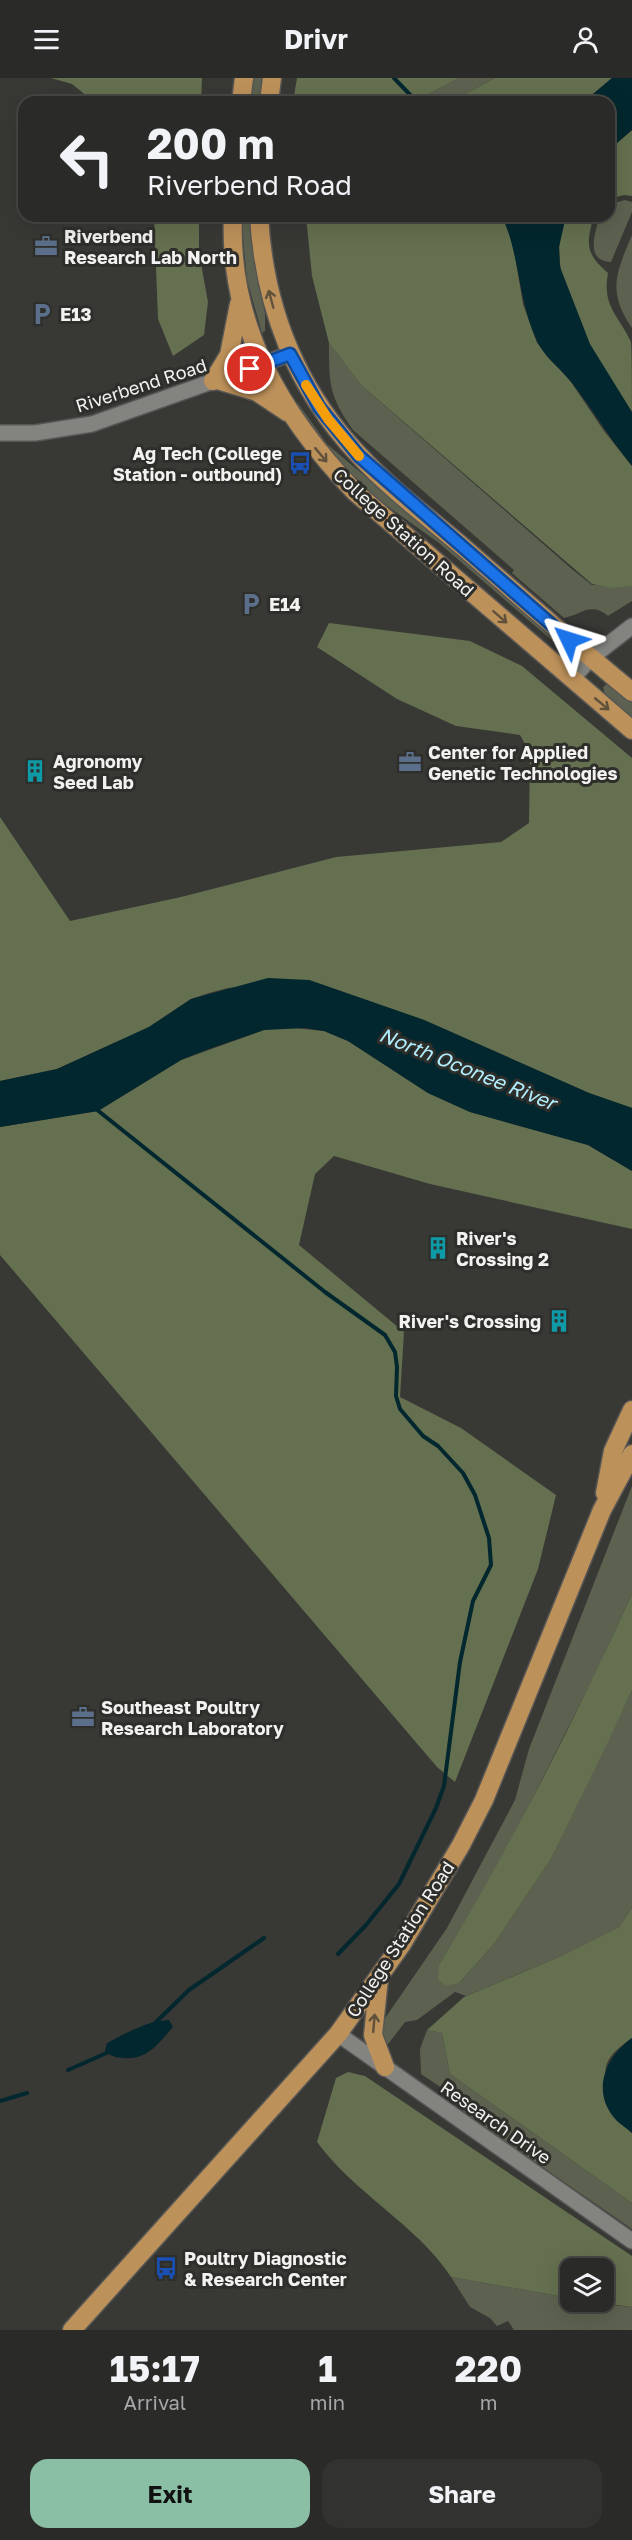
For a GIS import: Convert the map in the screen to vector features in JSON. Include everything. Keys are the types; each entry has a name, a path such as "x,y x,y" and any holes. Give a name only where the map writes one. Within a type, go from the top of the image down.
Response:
{"main road":[{"path":"242,96 244,78"},
{"path":"270,96 272,78"},
{"name":"College Station Road","path":"234,222 240,290 263,365 291,415 319,454 355,492 632,730"},
{"name":"College Station Road","path":"260,222 266,279 290,354 319,407 359,456 632,692"},
{"path":"240,290 236,332 229,355 215,381 257,392 291,415"},
{"name":"College Station Road","path":"602,1510 612,1451 632,1410"},
{"name":"College Station Road","path":"72,2330 338,2034 379,1977 461,1845 484,1800 602,1510 632,1454"},
{"path":"379,1977 373,2035 385,2067"}],"street":[{"name":"Riverbend Road","path":"0,433 35,433 92,424 290,354"},
{"path":"572,679 591,658 632,626"},
{"name":"Research Drive","path":"338,2034 632,2241"}],"green space":[{"path":"51,78 202,78 201,96 87,96 72,84"},
{"path":"253,78 264,78 262,96 251,96"},
{"path":"297,78 459,78 425,96 294,96"},
{"path":"459,78 495,78 461,96 425,96"},
{"path":"495,78 612,78 590,96 461,96"},
{"path":"632,130 632,196 615,197 615,145"},
{"path":"625,200 632,202 632,212 611,262 603,261 595,252 595,233 598,222 615,222 615,203"},
{"path":"154,222 199,222 199,253 208,302 204,335 173,356 158,319"},
{"path":"242,222 252,222 257,275 265,314 265,331 262,333 247,280"},
{"path":"307,222 504,222 513,244 523,304 537,343 571,382 604,431 632,466 632,586 612,588 592,584 361,385 329,343 312,276"},
{"path":"564,222 593,222 589,248 595,260 608,273 609,302 631,342 632,412 589,345 576,318 566,292 560,265 560,240"},
{"path":"632,235 632,328 619,304 617,282 618,272"},
{"path":"329,343 361,385 573,570 592,585 632,586 632,601 608,616 591,609 564,618 512,573 514,570 353,430 339,408 332,389"},
{"path":"297,402 327,444 559,641 555,643 439,543 372,495 342,467 298,409"},
{"path":"329,623 470,641 522,666 632,758 632,1108 589,1093 424,1020 309,980 228,988 209,993 191,999 149,1027 57,1069 0,1081 0,817 70,921 181,897 336,857 501,842 529,823 530,753 520,735 456,726 397,699 317,647"},
{"path":"612,684 632,701 632,718 605,695 603,687"},
{"path":"284,1027 324,1031 348,1041 428,1093 470,1112 588,1145 632,1171 632,1229 430,1184 334,1156 315,1174 299,1245 404,1332 400,1397 461,1428 556,1495 538,1569 455,1782 437,1767 0,1255 0,1127 98,1111 181,1060 264,1030"},
{"path":"632,1486 632,1594 595,1674 495,1873 439,1965 459,1983 494,1944 551,1859 632,1690 632,1908 619,1927 561,1956 466,1996 455,1992 417,2020 405,2022 389,2043 383,2046 379,2027 447,1928 515,1800 529,1749"},
{"path":"632,1594 632,1690 607,1744 551,1859 494,1944 459,1983 446,1986 438,1979 439,1965 541,1782"},
{"path":"632,1908 632,2038 610,2057 606,2078 615,2114 632,2133 632,2203 450,2074 442,2033 427,2030 464,1997 561,1956 619,1927"},
{"path":"427,2030 442,2033 450,2074 632,2203 632,2229 467,2115 439,2086 421,2074 420,2049"},
{"path":"348,2072 365,2076 632,2256 632,2307 614,2305 614,2258 560,2258 560,2296 451,2277 421,2241 349,2178 317,2142 336,2078"},
{"path":"451,2277 560,2296 560,2312 614,2312 614,2305 632,2307 632,2330 514,2330 508,2321 497,2326 490,2318 470,2307"}],"water":[{"path":"612,78 632,78 632,130 615,145 615,96 591,96"},
{"path":"504,222 565,222 559,247 560,267 590,344 632,412 632,466 572,383 540,347 526,310"},
{"name":"North Oconee River","path":"268,978 309,980 424,1020 589,1093 632,1108 632,1171 588,1145 470,1112 428,1093 348,1041 324,1031 305,1028 264,1030 181,1060 98,1111 0,1127 0,1081 57,1069 149,1027 191,999"},
{"path":"169,2020 173,2027 157,2045 139,2057 122,2058 105,2051 107,2043 129,2032 145,2025"},
{"path":"632,2038 632,2133 617,2121 609,2110 604,2099 603,2087 608,2065 622,2046"}],"waterway":[{"path":"394,78 411,96"},
{"path":"96,1109 325,1292 385,1335 395,1352 396,1396 400,1409 423,1436 438,1446 463,1473 475,1495 489,1538 491,1565 473,1601 460,1662 444,1786 436,1808 399,1884 366,1925 338,1954"},
{"path":"153,2025 189,1990 264,1938"},
{"path":"68,2070 109,2052"},
{"path":"0,2101 27,2093"}],"slow traffic":[{"path":"306,385 319,407 359,456"}],"place":[{"name":"Riverbend Research Lab North","path":"46,246"},
{"name":"E13","path":"42,314"},
{"name":"Ag Tech (College Station - outbound)","path":"300,463"},
{"name":"E14","path":"251,604"},
{"name":"Center for Applied Genetic Technologies","path":"410,762"},
{"name":"Agronomy Seed Lab","path":"35,771"},
{"name":"River's Crossing 2","path":"438,1248"},
{"name":"River's Crossing","path":"559,1321"},
{"name":"Southeast Poultry Research Laboratory","path":"83,1717"},
{"name":"Poultry Diagnostic & Research Center","path":"166,2268"}],"route":[{"path":"250,369 290,354 319,407 359,456 569,640"}]}
